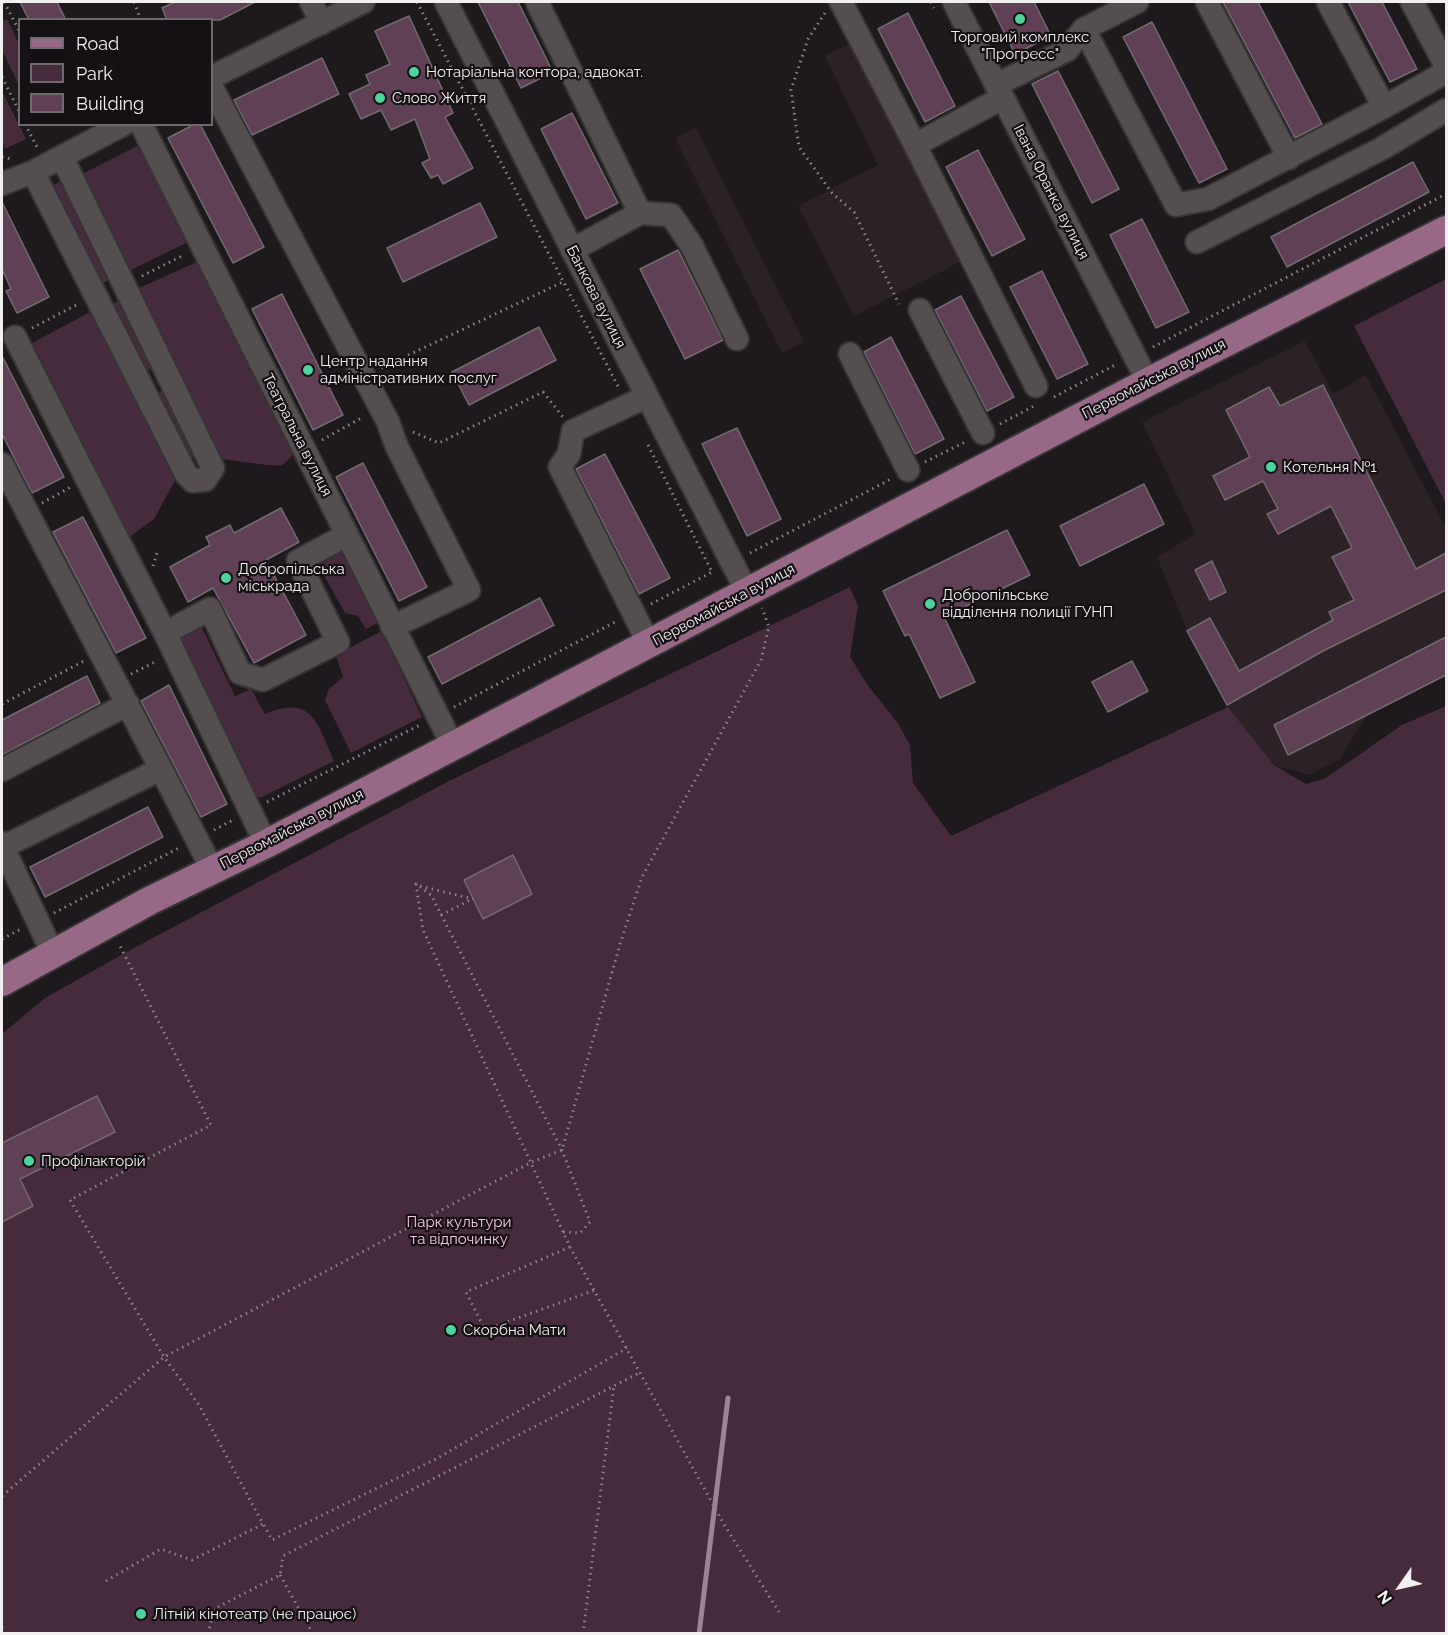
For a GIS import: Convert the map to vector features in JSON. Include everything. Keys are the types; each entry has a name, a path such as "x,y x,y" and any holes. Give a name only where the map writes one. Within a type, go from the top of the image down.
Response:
{"main road":[{"name":"Первомайська вулиця","path":"2,982 212,869 266,844 1148,382 1446,230"}],"street":[{"path":"311,2 322,23"},
{"path":"213,77 363,2"},
{"name":"Банкова вулиця","path":"446,2 572,250 573,277 722,567 750,591"},
{"path":"537,2 640,213"},
{"name":"Івана Франка вулиця","path":"954,2 1148,382"},
{"path":"915,145 1067,50 1084,28 1137,2"},
{"path":"1207,2 1289,158"},
{"path":"1328,2 1384,107"},
{"path":"1412,2 1446,66"},
{"path":"834,5 915,145 1036,386"},
{"path":"1084,28 1176,205 1208,199 1289,158 1446,72"},
{"path":"213,90 362,377 388,422 397,447 469,590 392,627"},
{"path":"1197,242 1381,149 1446,110"},
{"path":"2,184 47,165 120,126"},
{"name":"Театральна вулиця","path":"142,126 453,746"},
{"path":"47,165 124,285 213,468 205,480 194,481 186,474 95,295 47,165"},
{"path":"1208,199 1227,226"},
{"path":"572,250 640,213 671,215 682,229 737,339"},
{"path":"910,307 983,433"},
{"path":"15,337 169,643 266,844"},
{"path":"850,354 909,470"},
{"path":"637,401 573,430 569,454 560,467 649,644"},
{"path":"2,464 212,869"},
{"path":"169,643 210,609 240,673 263,680 338,642 298,561 347,535"},
{"path":"2,770 128,704"},
{"path":"53,954 2,845 161,769"}],"path":[{"path":"4,2 18,28"},
{"path":"134,2 140,18"},
{"path":"417,2 573,277 637,401"},
{"path":"834,5 808,39 791,90 799,147 832,193 854,212 910,307"},
{"path":"2,77 18,109"},
{"path":"26,126 47,165"},
{"path":"2,939 909,470 1136,356 1446,194"},
{"path":"124,285 202,246"},
{"path":"362,377 573,277"},
{"path":"15,337 95,295"},
{"path":"305,449 370,413 439,443 543,392 573,430"},
{"path":"644,437 722,567"},
{"path":"26,511 86,479"},
{"path":"562,1150 620,944 642,877 761,660 769,627 750,591"},
{"path":"116,681 169,643"},
{"path":"2,704 101,652"},
{"path":"416,885 473,899 441,915"},
{"path":"416,885 431,895 562,1150 590,1222 580,1233 563,1232"},
{"path":"416,885 423,930 570,1247 725,1526 779,1612"},
{"path":"109,923 211,1125 70,1200 164,1357 199,1405 272,1540 436,1459 627,1348"},
{"path":"2,1496 164,1357 532,1162 562,1150"},
{"path":"570,1247 466,1292 485,1330 595,1290"},
{"path":"313,1634 280,1575 283,1556 365,1517 641,1372"},
{"path":"583,1634 614,1385"},
{"path":"106,1581 161,1550 192,1560 263,1524"},
{"path":"208,1634 214,1609 280,1575"},
{"path":"2,1627 5,1634"}],"shaded area":[{"path":"852,42 964,260 854,316 798,206 878,165 825,56"},
{"path":"696,127 804,342 782,353 675,138"},
{"path":"1305,341 1333,394 1366,375 1446,528 1446,675 1367,716 1339,760 1310,775 1274,765 1228,707 1187,631 1157,557 1196,534 1142,422"}],"green space":[{"path":"7,19 18,42 18,84 2,50 2,21"},
{"path":"2,91 26,139 5,149 2,142"},
{"path":"141,144 188,242 129,271 80,175"},
{"path":"64,179 113,278 100,284 52,186"},
{"path":"201,260 296,451 282,465 218,459 135,290"},
{"path":"1446,279 1446,504 1354,326"},
{"path":"123,299 156,366 144,372 111,305"},
{"path":"92,311 176,479 154,519 128,538 32,343"},
{"path":"167,388 199,454 186,460 155,394"},
{"path":"339,550 346,557 379,622 366,629 358,616 345,613 321,570 320,565 324,558"},
{"name":"Парк культури та відпочинку","path":"850,587 858,606 850,656 866,683 897,722 910,745 913,783 951,836 1228,707 1274,765 1306,784 1324,779 1402,725 1446,706 1446,1633 2,1634 2,1034 45,998 132,949 451,780"},
{"path":"195,627 202,628 235,696 251,689 265,714 281,709 303,710 317,724 334,761 260,798 254,795 178,640"},
{"path":"382,631 422,717 351,753 325,700 329,689 343,677 336,655"}],"building":[{"path":"20,2 57,2 65,18 28,18"},
{"path":"175,2 255,2 220,20 166,18 162,8"},
{"path":"478,2 518,2 553,72 521,88"},
{"name":"Торговий комплекс \"Прогресс\"","path":"989,2 1034,2 1051,36 1015,54"},
{"path":"1223,2 1258,2 1322,124 1295,138"},
{"path":"1348,2 1382,2 1417,69 1390,82"},
{"path":"908,13 955,106 925,122 878,29"},
{"path":"409,16 453,113 445,117 473,168 443,184 438,175 431,178 422,163 430,159 415,119 391,130 381,110 361,119 349,94 370,84 366,75 390,64 375,31"},
{"path":"1152,22 1227,169 1199,183 1123,37"},
{"path":"322,58 339,94 252,135 234,100"},
{"path":"1058,71 1119,189 1092,203 1032,84"},
{"path":"572,113 618,203 586,219 541,129"},
{"path":"191,126 201,126 264,247 233,263 168,138"},
{"path":"978,150 1025,239 992,256 946,167"},
{"path":"1413,162 1429,192 1287,267 1271,237"},
{"path":"2,202 49,297 17,313 6,291 11,289 2,269"},
{"path":"480,203 497,237 403,282 387,248"},
{"path":"1142,219 1189,312 1156,328 1110,235"},
{"path":"678,250 723,340 685,359 640,269"},
{"path":"1042,271 1088,364 1057,379 1010,287"},
{"path":"282,294 343,415 313,430 252,309"},
{"path":"961,296 1014,397 987,411 935,310"},
{"path":"539,327 556,360 469,405 452,372"},
{"path":"891,337 944,439 915,454 864,352"},
{"path":"2,356 64,477 32,493 2,434"},
{"path":"1323,385 1416,569 1446,553 1446,590 1323,651 1227,705 1187,631 1210,618 1239,671 1333,620 1329,612 1354,600 1332,557 1352,548 1331,506 1278,534 1267,514 1278,509 1263,481 1225,500 1213,476 1250,457 1226,410 1269,387 1280,406"},
{"path":"737,428 781,519 747,536 702,444"},
{"path":"605,454 670,578 639,594 576,469"},
{"path":"363,463 427,587 399,601 336,477"},
{"path":"1144,484 1164,524 1080,566 1060,526"},
{"name":"Добропільська міськрада","path":"281,508 299,542 266,560 306,635 254,663 213,588 188,602 170,567 210,545 206,537 230,525 234,533"},
{"path":"83,517 146,638 116,653 53,532"},
{"name":"Добропільське відділення полиції ГУНП","path":"1007,530 1030,575 944,617 975,682 940,698 909,634 905,636 883,591"},
{"path":"1212,561 1226,592 1210,600 1195,570"},
{"path":"540,598 554,625 442,684 428,657"},
{"path":"1446,637 1446,675 1288,755 1274,725"},
{"path":"1132,661 1148,691 1108,712 1092,682"},
{"path":"87,676 100,703 2,755 2,720"},
{"path":"169,685 227,804 201,817 141,701"},
{"path":"148,807 163,837 45,897 30,867"},
{"path":"513,855 532,894 483,919 464,880"},
{"name":"Профілакторій","path":"97,1096 115,1132 20,1179 33,1206 2,1222 2,1143"}],"waterway":[{"path":"699,1634 728,1398"}],"place":[{"name":"Торговий комплекс \"Прогресс\"","path":"1020,19"},
{"name":"Нотаріальна контора, адвокат.","path":"414,72"},
{"name":"Слово Життя","path":"380,98"},
{"name":"Центр надання адміністративних послуг","path":"308,370"},
{"name":"Котельня №1","path":"1271,467"},
{"name":"Добропільська міськрада","path":"226,578"},
{"name":"Добропільське відділення полиції ГУНП","path":"930,604"},
{"name":"Профілакторій","path":"29,1161"},
{"name":"Скорбна Мати","path":"451,1330"},
{"name":"Літній кінотеатр (не працює)","path":"141,1614"}]}
